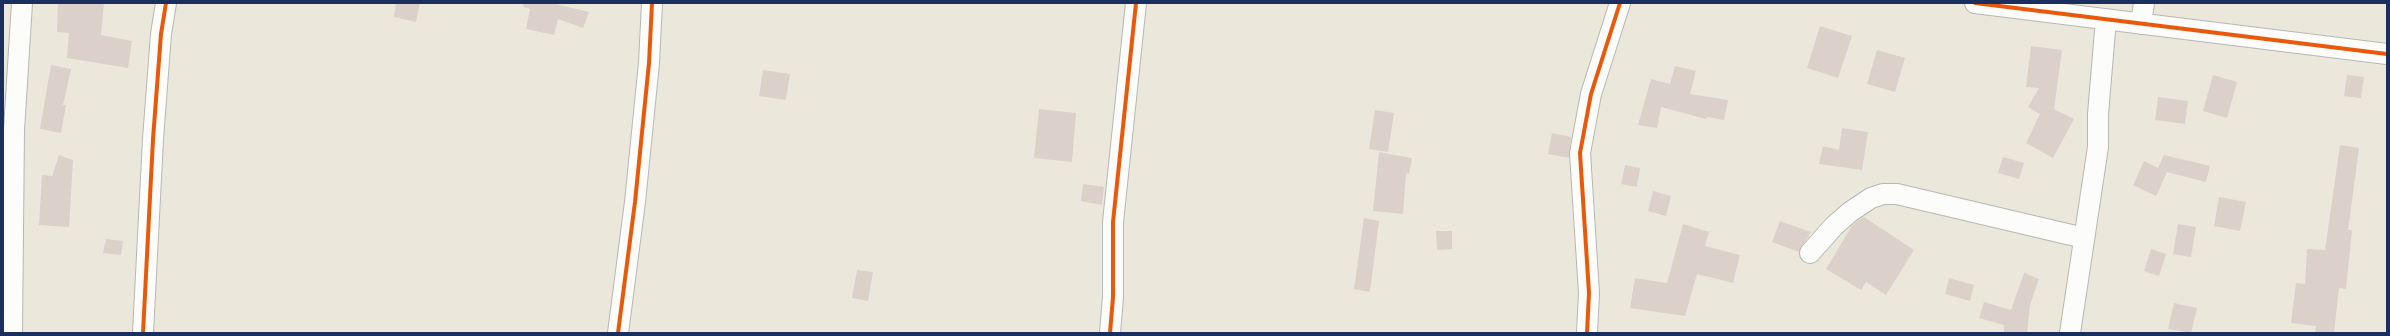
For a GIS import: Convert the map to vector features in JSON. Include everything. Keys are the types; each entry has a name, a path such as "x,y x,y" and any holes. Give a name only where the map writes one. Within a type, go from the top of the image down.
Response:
{"street":[{"path":"12,333 14,130 22,3"},
{"path":"142,333 153,139 161,34 166,3"},
{"path":"618,333 634,210 649,63 652,3"},
{"path":"1110,333 1113,297 1113,222 1136,3"},
{"path":"1587,333 1589,293 1580,153 1591,94 1620,3"},
{"path":"1975,3 2387,54"},
{"path":"2142,24 2144,3"},
{"path":"2070,333 2098,147 2098,114 2106,19"},
{"path":"1810,253 1834,226 1850,212 1871,198 1883,194 1897,194 2084,238"}],"building":[{"path":"58,3 104,3 101,35 132,41 128,68 67,58 69,33 57,32"},
{"path":"396,3 420,3 416,22 394,17"},
{"path":"524,3 551,3 589,12 583,28 558,19 554,35 526,29 530,9 523,7"},
{"path":"1820,26 1852,36 1838,78 1807,68"},
{"path":"2031,46 2062,50 2054,109 2074,119 2053,158 2026,143 2040,114 2028,107 2039,88 2026,87"},
{"path":"1877,50 1905,58 1895,92 1867,84"},
{"path":"51,65 71,69 63,105 66,105 61,133 40,129"},
{"path":"1675,66 1696,71 1690,94 1728,100 1724,120 1707,117 1706,119 1661,107 1657,128 1638,125 1651,79 1670,84"},
{"path":"763,70 790,74 786,100 759,96"},
{"path":"2213,75 2237,82 2227,118 2203,111"},
{"path":"2347,75 2364,77 2361,98 2344,96"},
{"path":"2158,97 2188,101 2185,124 2155,120"},
{"path":"1039,109 1076,113 1072,162 1034,158"},
{"path":"1375,110 1394,113 1388,152 1369,149"},
{"path":"1842,128 1868,132 1862,170 1819,164 1823,146 1839,150"},
{"path":"1552,133 1571,137 1569,158 1548,154"},
{"path":"2340,145 2359,148 2348,230 2352,230 2346,289 2339,288 2334,333 2315,333 2316,326 2291,323 2296,283 2305,284 2307,249 2325,250"},
{"path":"1379,152 1412,158 1409,174 1406,173 1403,214 1373,211"},
{"path":"59,155 73,160 69,227 39,225 42,175 52,176"},
{"path":"2164,155 2210,166 2206,182 2167,172 2156,196 2133,185 2144,161 2158,168"},
{"path":"2003,157 2024,163 2019,179 1998,173"},
{"path":"1625,165 1640,168 1637,187 1621,184"},
{"path":"1083,184 1104,187 1102,205 1081,201"},
{"path":"1653,191 1671,196 1666,216 1648,211"},
{"path":"2219,197 2246,202 2240,231 2214,226"},
{"path":"1864,217 1914,250 1886,295 1866,282 1861,290 1826,269 1853,224"},
{"path":"1364,218 1379,221 1370,292 1354,289"},
{"path":"1780,221 1811,232 1799,252 1772,242"},
{"path":"1683,224 1709,232 1705,246 1740,255 1733,283 1697,274 1685,316 1630,308 1635,278 1667,283"},
{"path":"2178,224 2196,227 2191,257 2173,254"},
{"path":"1436,231 1452,231 1452,249 1437,250"},
{"path":"106,239 123,241 121,255 103,253"},
{"path":"2151,249 2166,254 2159,276 2144,271"},
{"path":"857,270 873,272 868,301 852,298"},
{"path":"2024,273 2039,279 2030,305 2027,333 2004,333 2004,325 1979,318 1984,302 2011,310"},
{"path":"1949,278 1974,285 1970,301 1945,294"},
{"path":"2174,303 2197,308 2191,333 2168,329"}],"cycle path":[{"path":"143,333 153,139 161,34 166,3"},
{"path":"618,333 635,202 649,63 652,3"},
{"path":"1110,333 1113,297 1113,222 1136,3"},
{"path":"1587,333 1589,293 1580,153 1591,94 1620,3"},
{"path":"1975,3 2387,54"}]}
